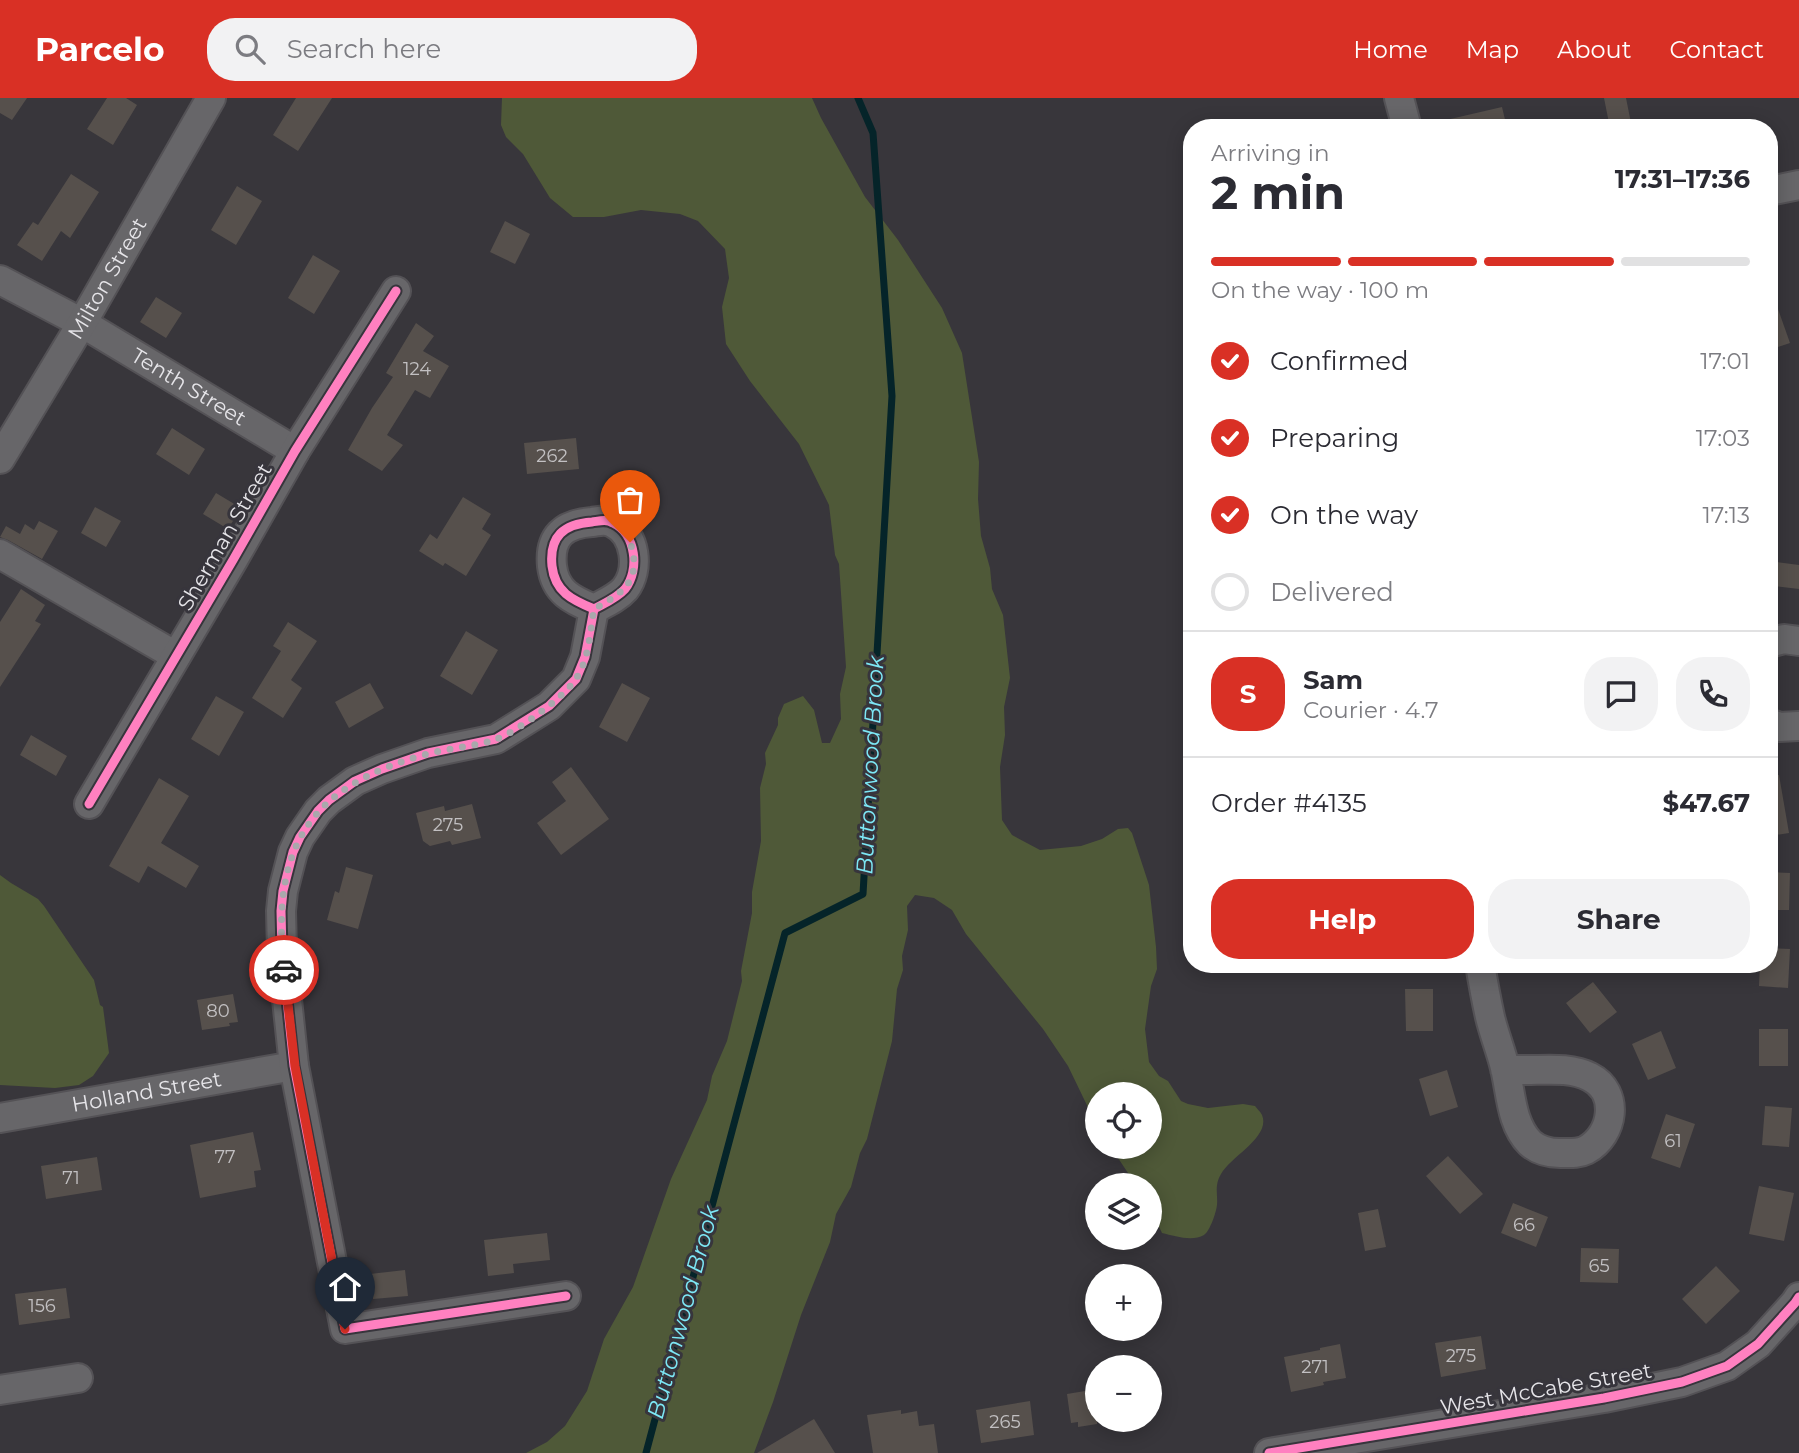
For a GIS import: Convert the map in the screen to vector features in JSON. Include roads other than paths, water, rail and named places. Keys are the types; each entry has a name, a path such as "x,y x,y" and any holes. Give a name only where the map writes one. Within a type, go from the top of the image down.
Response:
{"street":[{"path":"1399,98 1405,119"},
{"name":"Milton Street","path":"0,459 82,323 209,99"},
{"path":"1778,189 1799,185"},
{"name":"Tenth Street","path":"0,280 82,323 295,451"},
{"name":"Sherman Street","path":"89,804 295,451 396,291"},
{"path":"0,554 176,656"},
{"path":"566,1296 345,1329 295,1066 282,952 281,911 293,852 309,824 329,800 368,774 428,753 496,739 549,706 576,679 585,657 594,609"},
{"path":"1778,641 1799,642"},
{"path":"1778,727 1799,726"},
{"path":"1482,973 1490,1018 1505,1069"},
{"name":"Holland Street","path":"0,1118 295,1066"},
{"name":"West McCabe Street","path":"1269,1453 1604,1398 1682,1382 1727,1366 1758,1344 1799,1297"},
{"path":"0,1390 78,1378"}],"waterway":[{"name":"Buttonwood Brook","path":"646,1453 785,933 863,894 892,396 873,133 858,98"}]}
